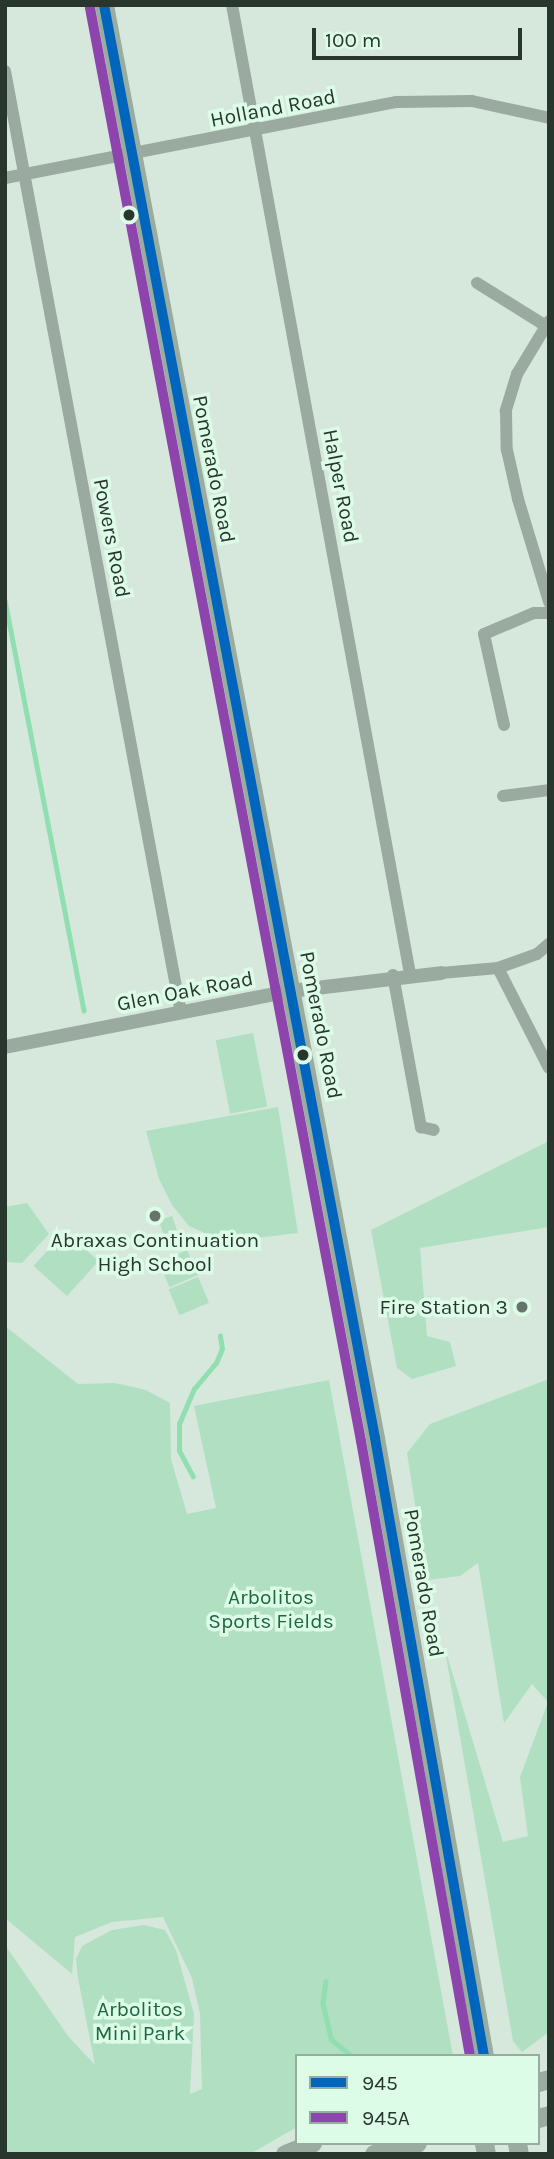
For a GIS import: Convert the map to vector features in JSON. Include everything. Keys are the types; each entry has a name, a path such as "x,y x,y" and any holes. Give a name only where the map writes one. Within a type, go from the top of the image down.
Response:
{"main road":[{"name":"Pomerado Road","path":"104,5 292,991 484,2054"},
{"path":"285,2154 307,2145"},
{"path":"374,2154 409,2145"}],"street":[{"name":"Halper Road","path":"232,5 410,974"},
{"name":"Powers Road","path":"5,71 181,1013"},
{"name":"Holland Road","path":"5,178 256,132 397,102 472,101 549,118"},
{"path":"477,283 547,324 517,374 506,411 507,450 518,499 549,602"},
{"path":"504,725 484,634 534,613 549,613"},
{"path":"503,796 549,790"},
{"name":"Glen Oak Road","path":"5,1047 292,991 393,975 498,968 537,954 549,944"},
{"path":"498,968 549,1068"},
{"path":"393,975 421,1127 434,1130"}],"green space":[{"path":"253,1033 267,1107 230,1114 216,1040"},
{"path":"278,1107 298,1233 239,1240 212,1236 189,1226 172,1205 159,1179 146,1131"},
{"path":"549,1141 549,1227 420,1248 427,1336 450,1342 456,1366 412,1379 397,1368 371,1230"},
{"path":"27,1203 49,1234 22,1263 5,1262 5,1207"},
{"path":"172,1216 181,1242 168,1247 159,1221"},
{"path":"65,1231 98,1261 67,1296 34,1266"},
{"path":"187,1250 198,1275 170,1287 159,1263"},
{"path":"198,1277 209,1303 179,1315 169,1290"},
{"path":"5,1326 78,1384 115,1383 146,1390 170,1403 171,1459 187,1514 216,1508 194,1406 329,1380 453,2054 295,2054 295,2128 250,2154 5,2154 5,1945 68,2036 95,2065 78,1978 76,1959 82,1946 112,1930 144,1925 165,1930 176,1950 194,2014 190,2094 202,2089 200,2014 192,1978 163,1917 112,1922 75,1937 72,1974 5,1918"},
{"path":"549,1379 549,2032 522,2052 513,2041 444,1645 503,1842 528,1836 520,1777 548,1702 532,1684 504,1723 478,1563 460,1576 427,1580 407,1453 430,1424"}],"waterway":[{"path":"5,600 84,1010"},
{"path":"193,1477 179,1451 179,1424 194,1389 216,1363 222,1349 220,1336"},
{"path":"326,1981 323,2003 331,2039 350,2054"}],"transit line":[{"name":"945","path":"104,5 375,1438 484,2054"},
{"name":"945A","path":"90,8 361,1441 470,2054"}],"place":[{"name":"Abraxas Continuation High School","path":"155,1216"},
{"name":"Fire Station 3","path":"522,1307"}],"park label":[{"name":"Arbolitos Sports Fields","path":"271,1609"},
{"name":"Arbolitos Mini Park","path":"140,2021"}]}
